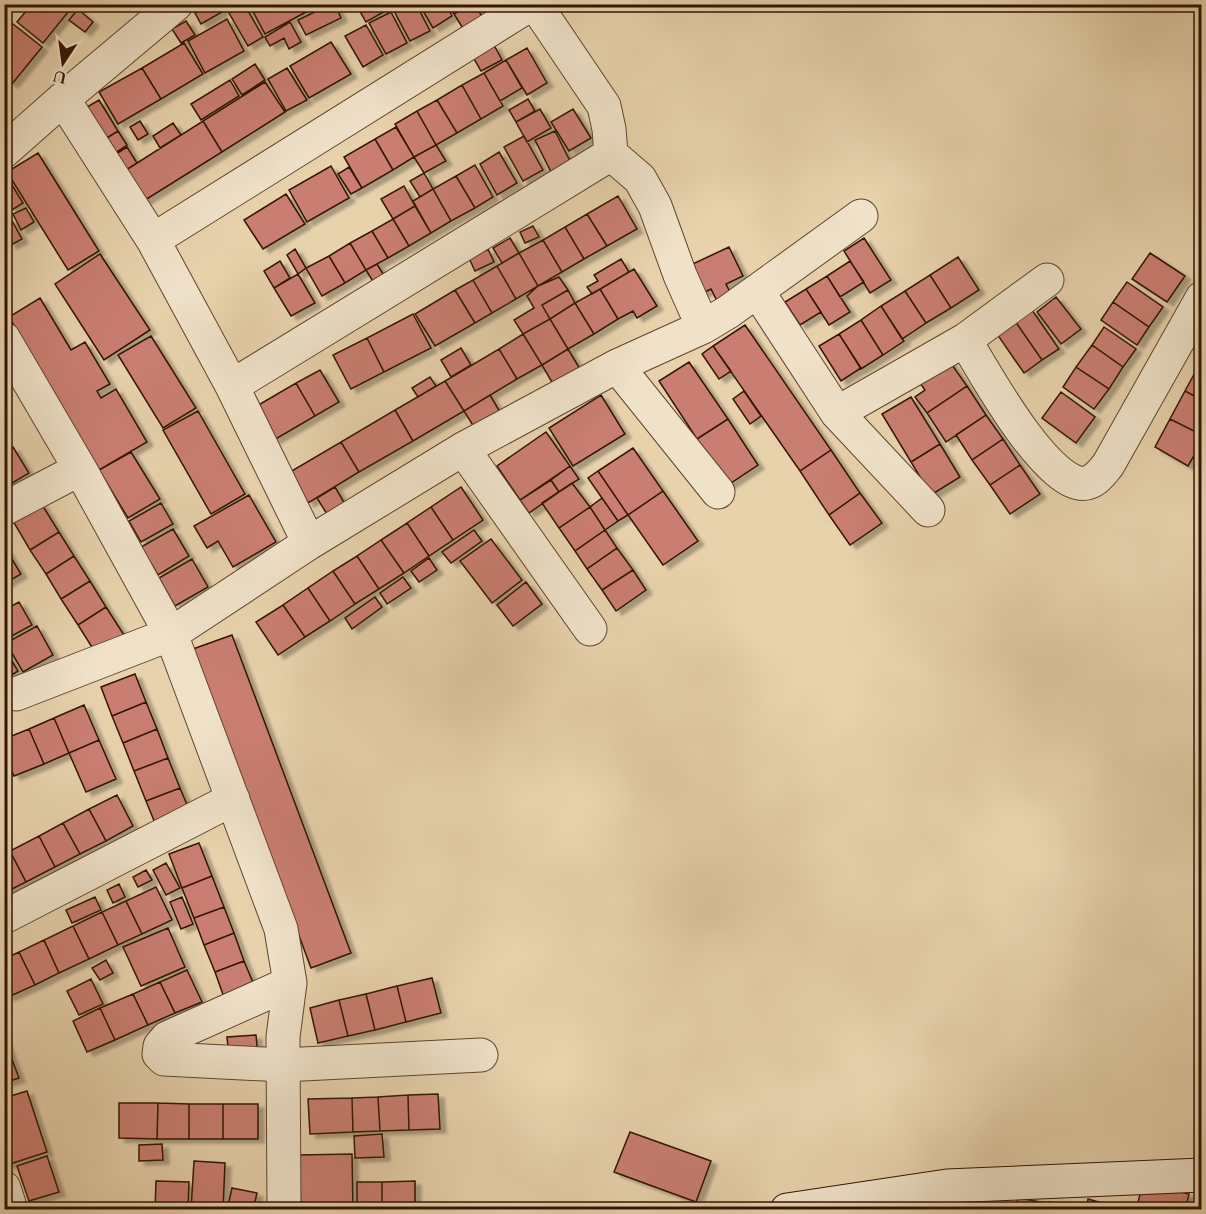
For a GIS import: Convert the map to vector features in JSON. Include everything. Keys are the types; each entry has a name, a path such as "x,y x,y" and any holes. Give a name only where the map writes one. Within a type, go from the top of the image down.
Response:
{"street":[{"path":"4,151 176,4"},
{"path":"153,240 533,4 604,106 611,154 640,179 650,197 703,327"},
{"path":"63,99 153,240 232,386 309,543"},
{"path":"232,386 611,154"},
{"path":"16,694 171,634 309,543 463,449 617,366 703,327 758,292 861,216"},
{"path":"837,413 965,340 1047,280"},
{"path":"758,292 837,413 928,510"},
{"path":"965,340 1023,433 1053,468 1070,481 1086,483 1096,478 1108,465 1202,298"},
{"path":"4,339 80,469 171,634 281,929 290,983 283,1065 284,1209"},
{"path":"617,366 718,492"},
{"path":"463,449 590,629"},
{"path":"4,509 80,469"},
{"path":"4,917 233,799"},
{"path":"290,983 166,1038 160,1046 159,1054 164,1059 283,1065 481,1055"},
{"path":"787,1209 947,1186 1202,1175"},
{"path":"4,1188 11,1209"}],"building":[{"path":"32,4 70,4 73,6 43,43 17,22"},
{"path":"210,4 218,4 222,12 201,24 195,13"},
{"path":"244,4 263,37 248,46 229,13"},
{"path":"249,4 321,4 265,34"},
{"path":"335,4 341,18 306,35 298,20"},
{"path":"364,4 383,4 387,10 366,22 358,8"},
{"path":"401,4 416,4 430,31 410,41 393,9"},
{"path":"419,4 446,4 452,16 433,28"},
{"path":"448,4 470,4 454,14"},
{"path":"470,4 475,4 486,24 467,35 454,14"},
{"path":"78,9 93,22 85,32 69,20"},
{"path":"391,12 407,43 386,54 369,23"},
{"path":"227,19 244,51 205,73 188,41"},
{"path":"186,21 195,35 181,43 172,29"},
{"path":"290,22 301,42 289,49 284,38 270,46 265,37"},
{"path":"13,24 42,47 12,84 4,78 4,33"},
{"path":"366,25 383,55 363,67 345,36"},
{"path":"331,42 351,74 309,98 290,66"},
{"path":"184,43 203,74 161,99 142,68"},
{"path":"494,45 502,60 481,71 473,57"},
{"path":"527,48 547,83 527,95 506,60"},
{"path":"506,60 522,88 500,101 484,73"},
{"path":"255,64 265,80 242,95 232,79"},
{"path":"142,68 161,99 118,124 99,92"},
{"path":"287,68 307,100 286,111 268,79"},
{"path":"484,73 503,106 481,119 462,85"},
{"path":"230,80 239,96 201,120 191,104"},
{"path":"265,82 285,112 222,152 203,121"},
{"path":"462,85 481,119 457,133 437,100"},
{"path":"528,99 535,111 516,122 509,110"},
{"path":"99,100 118,131 102,141 75,114"},
{"path":"437,100 457,133 436,145 417,111"},
{"path":"540,109 551,128 527,142 516,122"},
{"path":"573,109 591,138 569,151 551,122"},
{"path":"417,111 436,145 414,157 395,124"},
{"path":"140,121 148,134 138,140 130,127"},
{"path":"203,121 222,152 134,207 115,177"},
{"path":"173,123 181,135 160,148 153,136"},
{"path":"396,127 414,157 393,170 375,139"},
{"path":"118,131 127,145 106,159 102,141"},
{"path":"555,131 572,165 552,174 535,140"},
{"path":"524,136 543,170 523,181 504,147"},
{"path":"375,139 393,170 362,188 344,157"},
{"path":"436,145 446,161 424,173 414,157"},
{"path":"127,147 137,163 115,177 105,161"},
{"path":"499,152 517,183 497,195 480,164"},
{"path":"38,153 99,251 68,270 7,172"},
{"path":"475,165 493,197 475,208 456,176"},
{"path":"331,166 349,198 307,222 289,190"},
{"path":"349,167 362,188 351,194 338,174"},
{"path":"4,172 23,203 12,210 4,197"},
{"path":"424,173 433,189 420,197 410,181"},
{"path":"456,176 475,208 451,221 433,189"},
{"path":"404,186 415,206 393,219 381,199"},
{"path":"433,189 451,221 431,233 413,201"},
{"path":"286,194 305,224 263,249 244,220"},
{"path":"618,196 637,229 607,246 587,214"},
{"path":"415,206 431,233 409,246 393,219"},
{"path":"26,208 34,222 21,230 13,214"},
{"path":"587,214 607,246 584,259 565,227"},
{"path":"11,219 22,239 11,245 4,233 4,223"},
{"path":"393,219 409,246 388,258 372,231"},
{"path":"533,226 539,237 525,243 520,232"},
{"path":"565,227 584,259 562,272 543,240"},
{"path":"372,231 388,258 366,270 350,243"},
{"path":"510,238 519,253 502,263 493,248"},
{"path":"864,238 891,280 870,293 844,251"},
{"path":"543,240 562,272 538,286 519,253"},
{"path":"350,243 366,270 345,283 329,256"},
{"path":"729,247 743,276 726,284 733,298 719,305 711,289 697,296 684,268"},
{"path":"295,249 306,268 298,274 287,255"},
{"path":"488,249 494,262 475,271 469,258"},
{"path":"519,253 538,286 516,299 497,266"},
{"path":"1150,253 1185,276 1167,302 1132,279"},
{"path":"100,254 150,330 104,360 55,284"},
{"path":"329,256 345,283 322,296 306,268"},
{"path":"958,257 979,290 951,308 930,275"},
{"path":"621,259 629,272 592,294 587,287 598,281 594,275"},
{"path":"280,261 290,278 274,288 264,271"},
{"path":"850,261 864,282 840,297 827,276"},
{"path":"377,264 388,282 377,288 366,270"},
{"path":"497,266 516,299 492,313 473,280"},
{"path":"634,269 657,306 637,318 633,311 618,319 600,289"},
{"path":"298,274 315,303 291,316 274,288"},
{"path":"930,275 951,308 926,323 905,291"},
{"path":"827,276 850,312 829,325 806,289"},
{"path":"559,277 568,290 542,305 550,319 523,334 514,320 534,308 527,296 538,286"},
{"path":"473,280 492,313 475,323 455,290"},
{"path":"1127,282 1163,307 1149,327 1113,302"},
{"path":"600,289 618,319 594,334 575,303"},
{"path":"806,289 821,312 800,325 785,302"},
{"path":"455,290 475,323 435,346 415,314"},
{"path":"568,290 575,303 550,319 542,305"},
{"path":"905,291 926,323 902,339 881,306"},
{"path":"1056,297 1081,329 1061,344 1037,312"},
{"path":"40,298 71,350 85,342 110,384 97,391 101,398 116,389 147,442 99,470 9,317"},
{"path":"1113,302 1149,327 1137,345 1101,320"},
{"path":"575,303 594,334 568,349 550,319"},
{"path":"881,306 904,341 883,355 861,320"},
{"path":"1032,310 1059,349 1042,360 1015,321"},
{"path":"413,314 431,348 384,372 367,338"},
{"path":"550,319 568,349 542,365 523,334"},
{"path":"861,320 883,355 861,369 839,334"},
{"path":"1015,321 1042,360 1024,373 997,334"},
{"path":"745,325 831,450 800,471 713,346"},
{"path":"1104,327 1136,349 1123,367 1092,345"},
{"path":"523,334 542,365 517,379 499,349"},
{"path":"839,334 861,368 841,381 819,346"},
{"path":"151,336 196,408 163,428 118,355"},
{"path":"367,338 384,372 351,389 333,355"},
{"path":"1092,345 1123,367 1109,389 1076,367"},
{"path":"713,346 731,371 719,379 702,354"},
{"path":"461,348 471,365 451,377 441,360"},
{"path":"499,349 517,379 464,411 445,381"},
{"path":"568,349 580,369 553,384 542,365"},
{"path":"945,355 967,386 927,413 915,397 925,390 915,376"},
{"path":"689,362 728,419 697,439 659,381"},
{"path":"1076,367 1109,389 1094,409 1063,387"},
{"path":"1198,367 1202,368 1202,400 1185,391"},
{"path":"320,370 339,402 315,416 296,383"},
{"path":"430,377 436,386 418,397 412,388"},
{"path":"445,381 464,411 413,441 395,410"},
{"path":"296,383 315,416 274,440 255,407"},
{"path":"967,386 986,415 946,442 927,413"},
{"path":"744,391 761,416 750,424 733,399"},
{"path":"1185,391 1202,400 1202,435 1170,419"},
{"path":"1061,392 1095,417 1076,443 1042,418"},
{"path":"490,395 500,412 474,427 464,411"},
{"path":"601,395 625,434 573,466 549,428"},
{"path":"911,397 940,444 911,462 882,414"},
{"path":"395,410 413,441 359,472 341,442"},
{"path":"198,411 245,494 211,514 163,430"},
{"path":"986,415 1003,439 972,460 956,435"},
{"path":"728,419 758,465 728,485 697,439"},
{"path":"1170,419 1202,435 1202,442 1188,466 1155,447"},
{"path":"546,432 570,466 520,500 497,466"},
{"path":"1003,439 1020,465 990,485 972,460"},
{"path":"341,442 359,472 308,503 290,472"},
{"path":"940,444 960,477 931,495 911,462"},
{"path":"13,447 29,473 4,488 4,452"},
{"path":"633,448 663,491 628,515 598,471"},
{"path":"831,450 860,493 829,515 800,471"},
{"path":"131,452 160,499 128,518 99,470"},
{"path":"1020,465 1040,494 1010,514 990,485"},
{"path":"570,466 579,479 559,492 551,480"},
{"path":"598,471 628,515 618,521 588,478"},
{"path":"551,480 559,492 529,513 520,500"},
{"path":"572,483 590,507 559,528 542,503"},
{"path":"335,487 345,504 327,514 317,498"},
{"path":"461,487 483,520 453,540 431,507"},
{"path":"663,491 698,541 663,565 628,515"},
{"path":"860,493 882,523 850,545 829,515"},
{"path":"249,495 276,542 233,567 218,541 207,548 194,526"},
{"path":"602,498 618,521 605,530 590,507"},
{"path":"41,503 59,532 30,550 13,521"},
{"path":"161,503 173,524 141,542 129,521"},
{"path":"431,507 453,540 429,556 407,523"},
{"path":"590,507 605,530 575,551 559,528"},
{"path":"407,523 429,556 404,573 381,540"},
{"path":"173,529 189,556 158,575 141,547"},
{"path":"474,530 482,541 451,563 442,552"},
{"path":"605,530 617,548 587,569 575,551"},
{"path":"59,532 74,556 46,574 30,550"},
{"path":"491,539 522,580 492,603 460,561"},
{"path":"381,540 404,573 379,589 357,556"},
{"path":"4,546 21,574 4,584"},
{"path":"617,548 633,570 602,590 587,569"},
{"path":"74,556 90,581 61,599 46,574"},
{"path":"357,556 379,589 355,604 333,571"},
{"path":"429,558 437,570 419,582 411,571"},
{"path":"192,559 208,587 175,606 159,578"},
{"path":"633,570 646,590 616,611 602,590"},
{"path":"333,571 355,604 330,621 308,588"},
{"path":"403,577 411,588 387,604 380,593"},
{"path":"90,581 106,607 78,625 61,599"},
{"path":"526,582 542,604 513,626 497,605"},
{"path":"308,588 330,621 305,637 283,605"},
{"path":"375,597 382,607 352,629 345,618"},
{"path":"19,602 32,625 6,639 4,610"},
{"path":"283,605 305,637 278,655 256,622"},
{"path":"106,607 124,635 95,652 78,625"},
{"path":"37,626 53,655 23,672 6,643"},
{"path":"232,635 351,953 311,968 193,649"},
{"path":"4,648 18,671 7,678 4,675"},
{"path":"135,674 146,702 112,716 101,687"},
{"path":"146,702 157,729 123,743 112,716"},
{"path":"84,705 99,740 69,753 54,718"},
{"path":"54,718 69,753 44,764 29,729"},
{"path":"29,729 44,764 14,776 4,754 4,739"},
{"path":"157,729 168,758 134,771 123,743"},
{"path":"99,740 116,779 86,792 69,753"},
{"path":"168,758 180,788 146,801 134,771"},
{"path":"180,788 191,814 157,828 146,801"},
{"path":"117,795 133,826 106,841 89,809"},
{"path":"89,809 106,841 80,854 63,823"},
{"path":"63,823 80,854 55,867 39,836"},
{"path":"39,836 55,867 26,882 10,851"},
{"path":"199,843 212,876 182,888 169,854"},
{"path":"10,851 26,882 4,893 4,853"},
{"path":"166,863 180,888 166,895 153,870"},
{"path":"146,870 152,880 138,887 133,877"},
{"path":"212,876 224,907 194,918 182,888"},
{"path":"119,884 125,897 113,903 107,890"},
{"path":"156,887 172,920 142,934 126,901"},
{"path":"95,897 101,910 72,923 66,910"},
{"path":"182,897 193,924 181,929 170,902"},
{"path":"126,901 142,934 118,945 102,912"},
{"path":"224,907 234,933 204,945 194,918"},
{"path":"102,912 118,945 89,959 73,926"},
{"path":"73,926 89,959 59,973 44,940"},
{"path":"168,928 185,967 141,986 123,947"},
{"path":"234,933 244,961 215,972 204,945"},
{"path":"44,940 59,973 35,985 19,952"},
{"path":"19,952 35,985 8,997 4,990 4,959"},
{"path":"106,960 113,973 100,980 92,968"},
{"path":"244,961 257,992 226,1003 215,972"},
{"path":"187,970 202,1002 175,1013 160,982"},
{"path":"432,978 441,1013 406,1022 397,986"},
{"path":"91,979 103,1004 79,1015 67,991"},
{"path":"160,982 175,1013 148,1025 133,994"},
{"path":"397,986 406,1022 375,1030 366,994"},
{"path":"133,994 148,1025 115,1040 100,1008"},
{"path":"366,994 375,1030 348,1036 339,1000"},
{"path":"339,1000 348,1036 318,1043 310,1008"},
{"path":"100,1008 115,1040 87,1052 73,1021"},
{"path":"256,1035 258,1056 229,1058 227,1037"},
{"path":"4,1038 19,1078 4,1083"},
{"path":"27,1091 47,1152 7,1165 4,1157 4,1098"},
{"path":"438,1094 440,1129 409,1130 408,1095"},
{"path":"408,1095 409,1130 380,1131 378,1097"},
{"path":"378,1097 380,1131 353,1132 352,1098"},
{"path":"352,1098 353,1132 310,1134 308,1099"},
{"path":"119,1103 158,1103 157,1139 119,1138"},
{"path":"158,1103 189,1104 189,1139 157,1139"},
{"path":"189,1104 223,1104 223,1139 189,1139"},
{"path":"223,1104 258,1104 258,1139 223,1139"},
{"path":"630,1132 711,1161 696,1202 614,1172"},
{"path":"382,1134 384,1157 355,1158 354,1136"},
{"path":"162,1144 163,1160 139,1161 139,1145"},
{"path":"352,1154 353,1210 301,1210 299,1155"},
{"path":"47,1156 59,1192 29,1201 17,1166"},
{"path":"194,1161 225,1163 223,1210 191,1210"},
{"path":"156,1181 189,1182 188,1210 155,1210"},
{"path":"415,1181 415,1210 382,1210 382,1182"},
{"path":"357,1182 382,1182 382,1210 357,1210"},
{"path":"1143,1183 1189,1194 1185,1210 1136,1210"},
{"path":"232,1188 257,1193 253,1210 227,1210"},
{"path":"1018,1198 1047,1203 1045,1210 1015,1210"},
{"path":"1088,1199 1127,1210 1086,1210"},
{"path":"1050,1202 1078,1208 1077,1210 1049,1210"}]}
